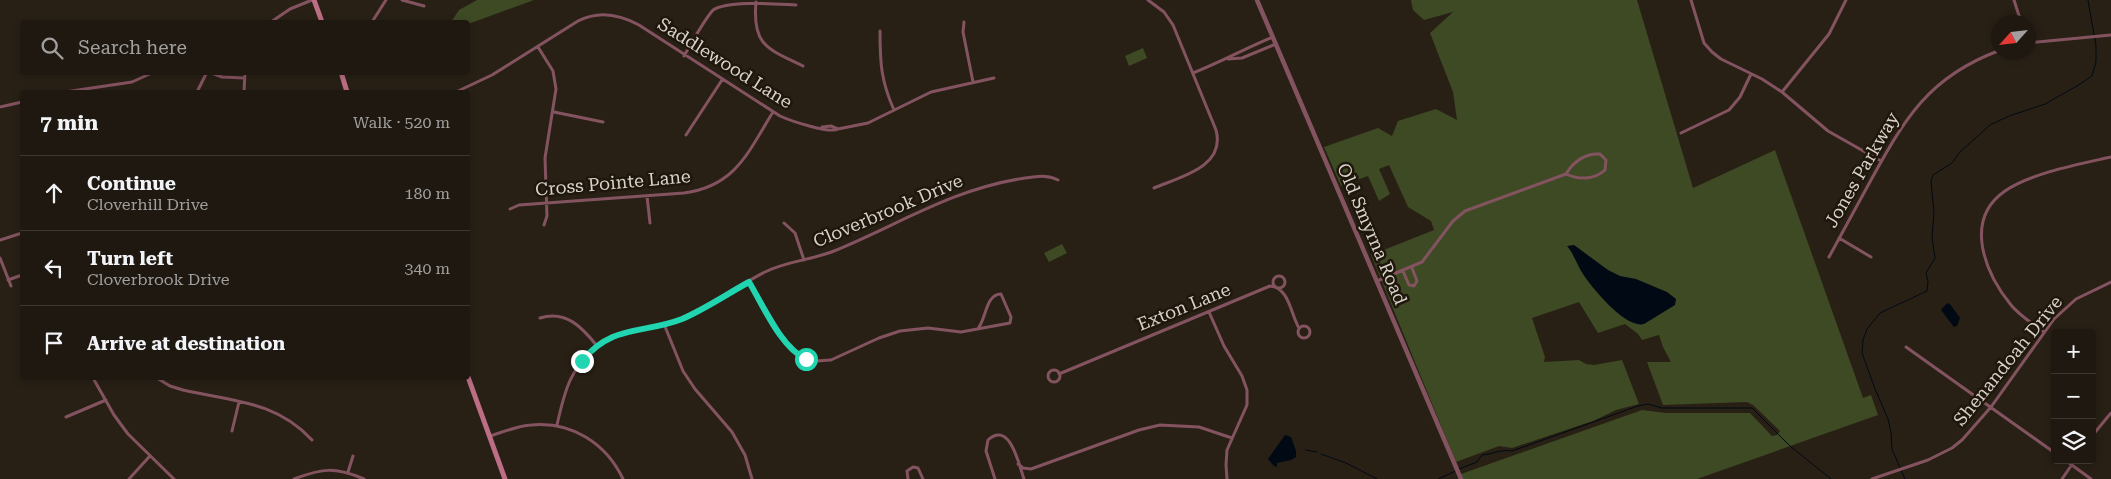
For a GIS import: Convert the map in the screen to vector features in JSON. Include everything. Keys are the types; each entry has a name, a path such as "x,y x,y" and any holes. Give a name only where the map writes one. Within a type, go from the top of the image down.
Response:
{"main road":[{"path":"313,0 321,20"},
{"path":"343,75 346,90"},
{"path":"469,380 505,479"}],"street":[{"path":"274,20 290,9 313,0"},
{"path":"374,20 386,0"},
{"path":"402,0 424,6"},
{"path":"1148,0 1164,12 1174,26 1216,130 1218,142 1217,149 1210,161 1204,166 1154,188"},
{"name":"Old Smyrna Road","path":"1257,0 1378,281 1460,479"},
{"path":"1691,0 1700,33 1708,48 1720,59 1782,92 1828,131 1881,161"},
{"path":"1782,92 1829,34 1846,0"},
{"path":"2014,0 2019,15"},
{"path":"684,56 717,7 730,2 796,5"},
{"path":"756,2 755,22 762,42 772,51 803,66"},
{"name":"Saddlewood Lane","path":"460,90 492,75 584,18 594,14 606,14 634,22 773,112 797,123 831,131 861,126 931,92 994,78"},
{"path":"964,22 963,34 973,82"},
{"path":"880,32 881,74 886,93 894,110"},
{"path":"2036,42 2111,35"},
{"path":"1193,73 1228,59 1239,51 1273,37"},
{"path":"1228,59 1242,58 1276,44"},
{"path":"538,47 554,74 556,89 554,112 545,158 547,217 544,225"},
{"name":"Jones Parkway","path":"1829,257 1881,161 1909,115 1935,88 1958,70 1991,54"},
{"path":"1681,133 1729,110 1740,97 1751,74"},
{"path":"78,90 132,82 147,75"},
{"path":"198,90 206,75"},
{"path":"216,75 244,78 244,90"},
{"path":"686,135 722,80"},
{"path":"0,106 20,102"},
{"path":"554,112 603,122"},
{"name":"Cross Pointe Lane","path":"510,209 518,206 546,203 648,196 699,190 727,177 740,164 773,112"},
{"path":"1378,281 1412,268 1427,258 1459,216 1472,208 1566,174 1576,162 1588,155 1600,154 1606,160 1605,170 1596,176 1582,178 1566,174"},
{"path":"2044,332 2012,307 1990,269 1980,240 1985,214 2000,195 2019,184 2057,170 2111,157"},
{"name":"Cloverbrook Drive","path":"557,425 569,380 586,357 598,346 622,333 664,324 692,314 772,269 839,249 935,203 968,191 1030,178 1048,176 1058,180"},
{"path":"1520,191 1521,196"},
{"path":"648,196 650,223"},
{"path":"784,223 795,233 804,260"},
{"path":"0,240 20,234"},
{"path":"1839,238 1871,256"},
{"path":"0,258 11,286"},
{"path":"1403,271 1409,284 1413,286 1418,281 1412,268"},
{"path":"8,280 20,276"},
{"path":"749,282 787,344 798,356 819,362 831,360 878,338 907,330 929,328 961,332 1011,322 1011,317 1000,294 995,296 990,302 979,327"},
{"name":"Shenandoah Drive","path":"1872,479 1928,460 1952,448 1971,432 1991,407 2054,319 2076,299 2111,282"},
{"name":"Exton Lane","path":"1059,374 1270,286 1277,288 1284,294 1299,328"},
{"path":"1209,312 1247,390 1247,405 1232,438 1226,457 1227,479"},
{"path":"540,318 556,315 568,319 583,329 598,346"},
{"path":"664,324 683,371 695,390 732,432 745,455 752,479"},
{"path":"1906,347 2051,450"},
{"path":"94,380 122,427 149,457 174,479"},
{"path":"161,380 176,388 267,408 286,417 312,440"},
{"path":"66,417 106,400"},
{"path":"232,431 239,402"},
{"path":"2096,431 2111,413"},
{"path":"490,436 524,426 557,425 595,442 610,457 622,479"},
{"path":"1018,464 1024,468 1031,469 1133,432 1160,425 1191,425 1215,431 1232,438"},
{"path":"995,479 985,449 987,442 994,436 1001,436 1008,440 1024,479"},
{"path":"348,472 353,456"},
{"path":"129,479 149,457"},
{"path":"2062,479 2072,465 2091,479"},
{"path":"908,479 907,471 913,466 918,468 923,479"},
{"path":"294,479 321,470 334,469 348,472 364,479"},
{"path":"1024,479 1031,469"},
{"path":"991,479 994,474"}],"green space":[{"path":"477,0 534,0 470,23 470,20 452,20 459,10"},
{"path":"1411,0 1637,0 1693,188 1775,150 1863,398 1871,395 1878,415 1697,479 1463,479 1461,474 1642,410 1666,413 1750,413 1772,436 1777,435 1780,431 1753,405 1747,402 1663,405 1647,362 1671,362 1659,335 1642,340 1638,334 1625,324 1598,333 1579,302 1532,318 1545,357 1544,362 1579,360 1586,364 1594,365 1622,360 1639,404 1616,410 1593,421 1512,448 1499,446 1456,462 1371,255 1434,230 1431,221 1408,207 1389,165 1379,169 1390,194 1379,201 1368,176 1341,186 1324,147 1378,128 1392,136 1398,121 1436,109 1457,120 1453,92 1430,33 1453,12 1424,20 1413,10"},
{"path":"1143,48 1147,58 1129,66 1125,56"},
{"path":"1062,244 1067,253 1049,262 1044,253"}],"shaded area":[{"path":"1574,245 1608,270 1667,292 1676,299 1675,305 1644,324 1637,324 1628,320 1610,306 1587,280 1567,246"},
{"path":"1947,303 1950,304 1960,318 1957,326 1954,327 1941,310"},
{"path":"1285,435 1291,437 1296,457 1277,463 1277,467 1268,459"}],"waterway":[{"path":"1905,479 1892,449 1888,419 1862,353 1863,340 1867,329 1880,313 1927,291 1926,273 1935,258 1932,238 1934,212 1931,181 1933,175 1952,163 1960,152 1990,125 2009,116 2045,104 2092,76 2096,62 2096,46 2088,0"},
{"path":"1459,469 1477,462 1482,455 1512,451 1648,404 1662,408 1752,408 1790,446 1831,479"},
{"path":"1306,450 1317,452"},
{"path":"1321,454 1346,463 1377,479"},
{"path":"1438,479 1456,471"}],"route":[{"path":"582,361 592,350 614,336 681,319 699,311 749,282 787,344 798,356 806,359"}]}
